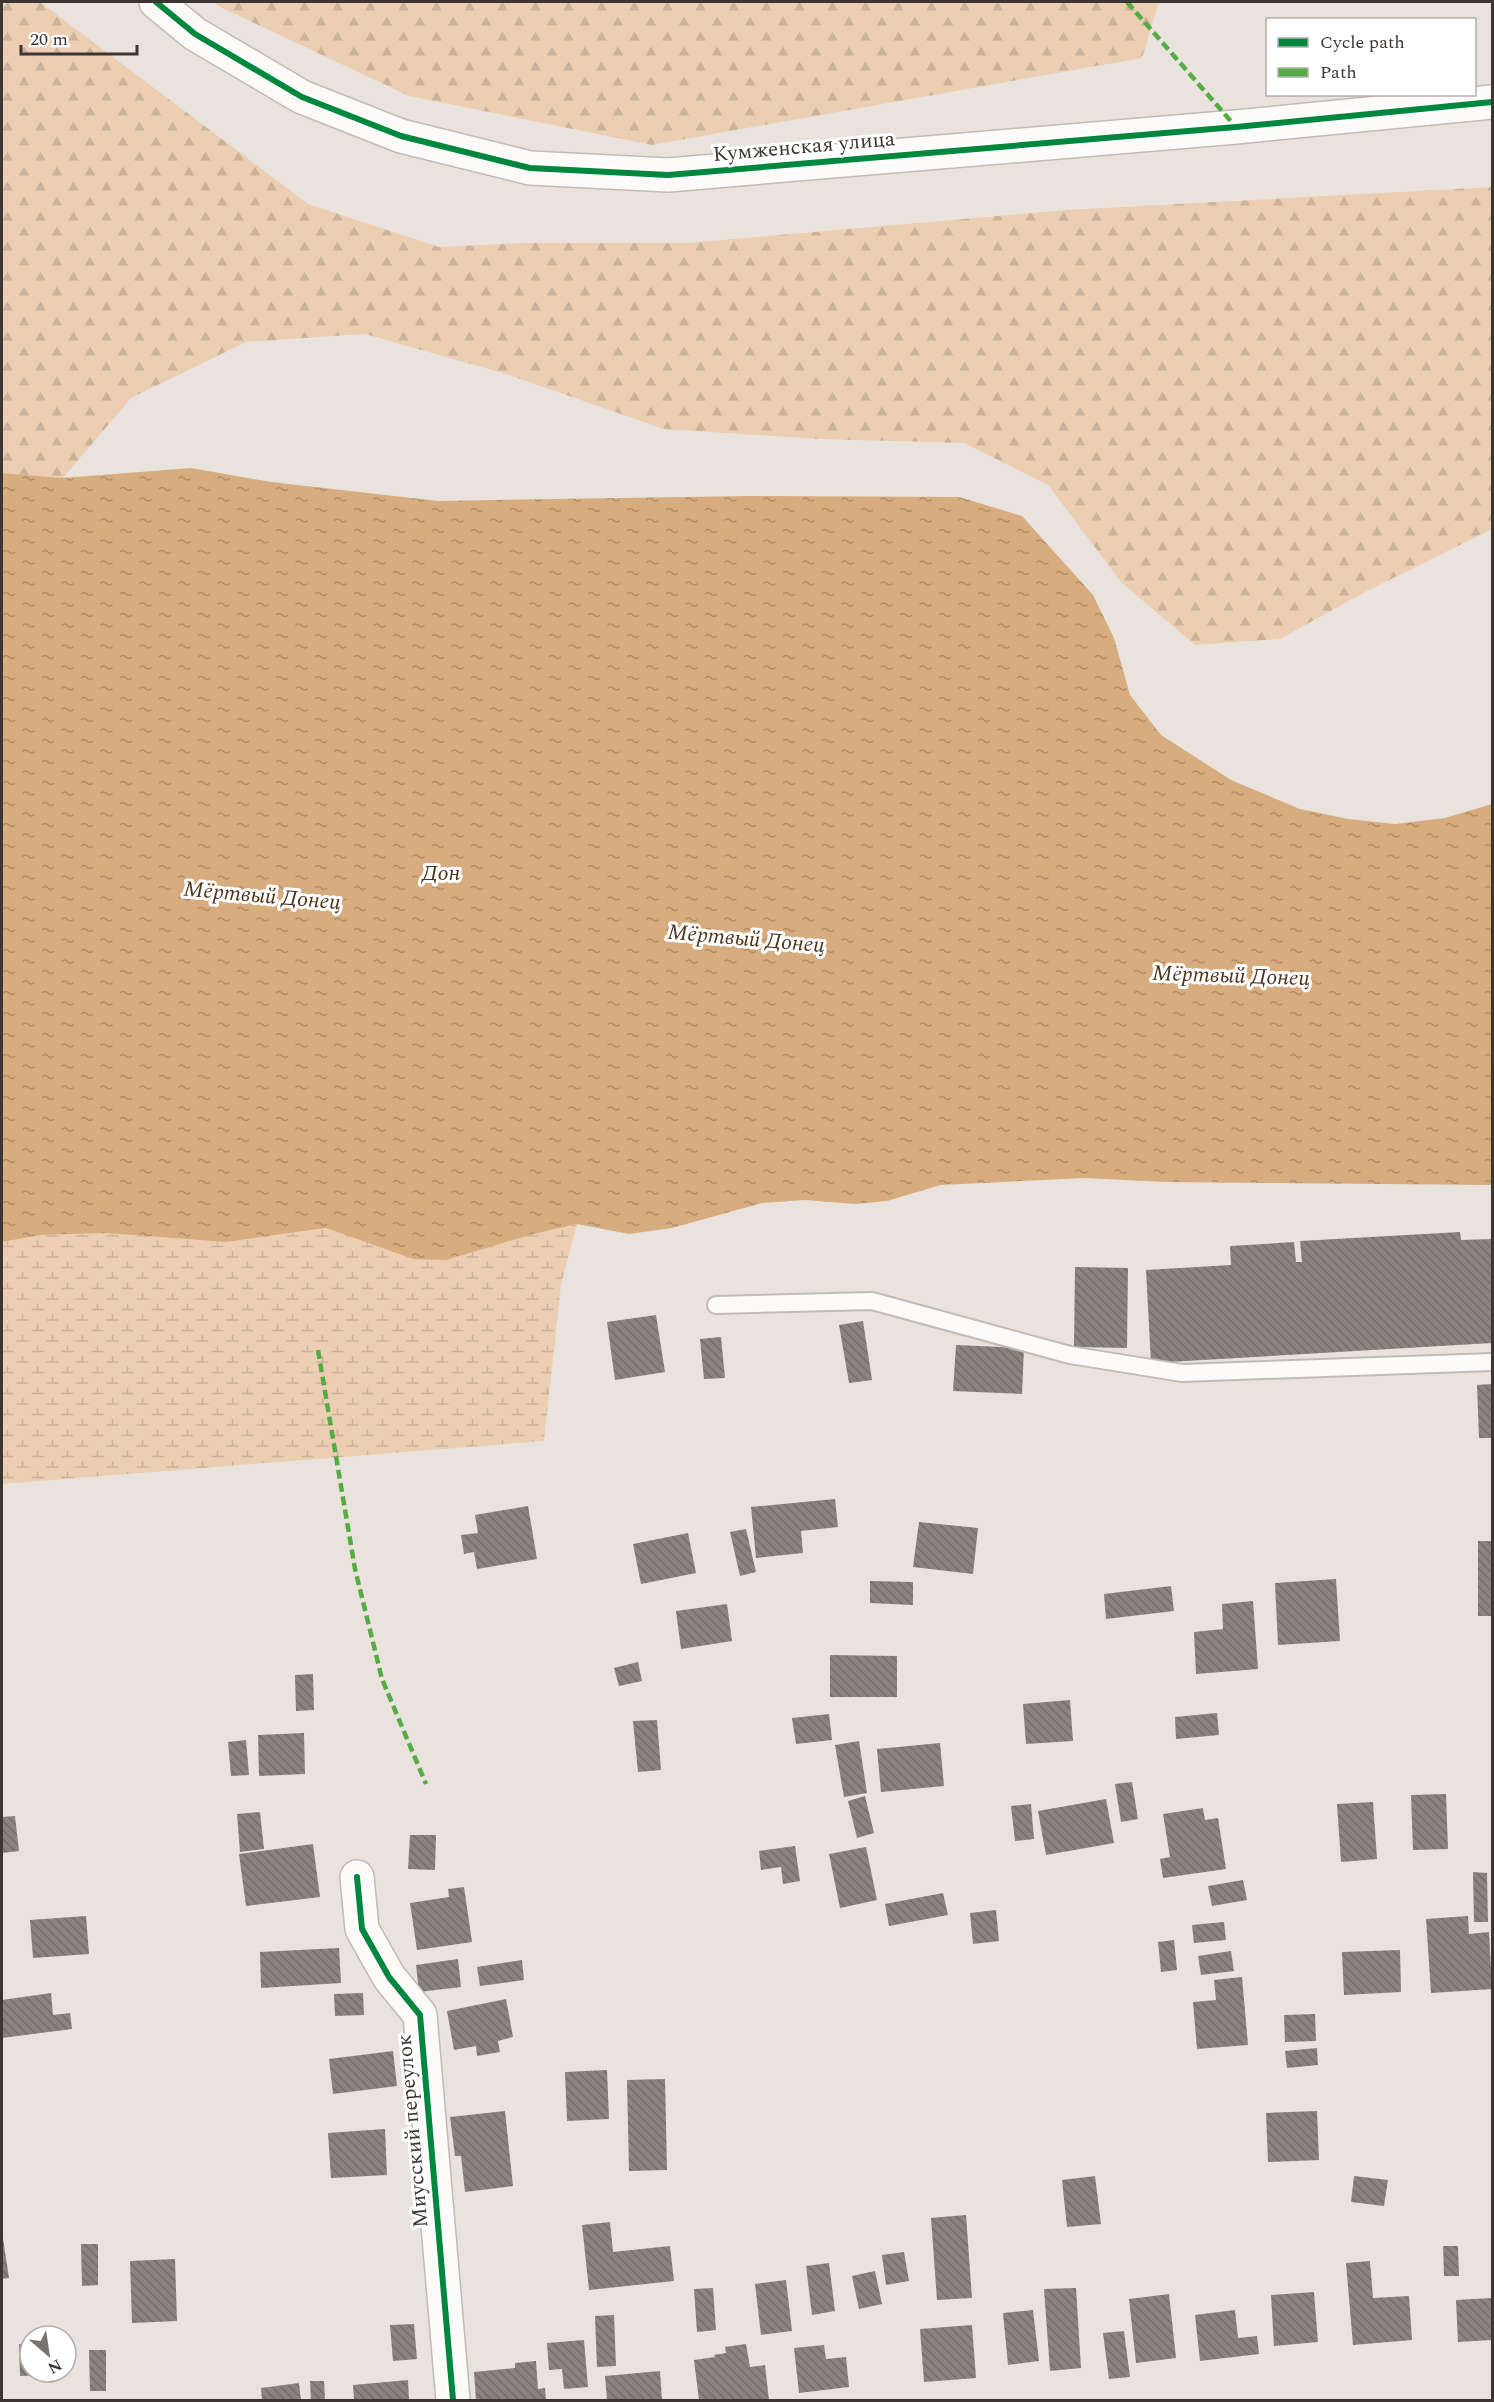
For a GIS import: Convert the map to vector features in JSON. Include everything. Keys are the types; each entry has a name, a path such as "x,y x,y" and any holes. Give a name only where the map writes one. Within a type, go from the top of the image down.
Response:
{"street":[{"name":"Кумженская улица","path":"156,2 195,34 302,97 401,136 530,168 668,175 1236,127 1492,102"},
{"name":"Миусский переулок","path":"357,1877 362,1929 389,1977 420,2015 453,2400"}],"lane":[{"path":"716,1305 872,1301 1070,1355 1182,1373 1492,1362"}],"green space":[{"path":"10,2 40,2 308,204 439,247 522,243 688,243 1066,210 1492,187 1492,529 1365,592 1280,639 1195,645 1121,582 1048,485 964,443 819,439 664,429 506,374 365,334 246,342 131,398 63,478 2,473 2,5"},
{"path":"213,2 1159,2 1142,58 652,145 409,96"},
{"path":"577,1224 561,1285 544,1441 2,1484 2,1242 41,1235 105,1233 226,1242 326,1228 413,1259"}],"water":[{"name":"Дон","path":"191,468 271,482 438,501 748,496 959,497 1022,516 1093,595 1114,638 1130,695 1161,735 1231,780 1300,809 1348,819 1395,824 1445,818 1492,804 1492,1185 1166,1182 1084,1178 941,1185 887,1201 855,1204 805,1200 762,1203 672,1228 629,1234 577,1224 533,1234 446,1260 413,1259 326,1228 226,1242 105,1233 41,1235 2,1242 2,473 63,478"}],"building":[{"path":"1460,1232 1461,1240 1492,1239 1492,1343 1151,1363 1146,1270 1231,1265 1230,1246 1294,1242 1296,1262 1302,1262 1300,1241"},
{"path":"1075,1267 1128,1268 1127,1348 1074,1347"},
{"path":"656,1315 665,1372 615,1380 607,1322"},
{"path":"863,1321 872,1380 849,1383 839,1325"},
{"path":"721,1337 725,1378 704,1379 700,1339"},
{"path":"956,1345 1024,1348 1022,1394 953,1391"},
{"path":"1492,1384 1492,1438 1479,1438 1477,1385"},
{"path":"835,1499 838,1527 801,1531 803,1553 756,1558 751,1507"},
{"path":"528,1506 537,1559 477,1569 474,1552 464,1554 461,1535 478,1533 475,1515"},
{"path":"919,1522 978,1528 973,1574 913,1567"},
{"path":"746,1529 756,1572 740,1576 730,1532"},
{"path":"688,1533 696,1573 641,1584 633,1544"},
{"path":"1478,1541 1492,1541 1492,1616 1478,1616"},
{"path":"1336,1579 1340,1641 1278,1645 1275,1583"},
{"path":"870,1581 913,1582 913,1605 870,1603"},
{"path":"1171,1586 1174,1611 1106,1619 1104,1594"},
{"path":"1253,1601 1258,1669 1196,1674 1194,1632 1223,1629 1222,1604"},
{"path":"727,1604 732,1641 681,1649 676,1611"},
{"path":"830,1655 897,1656 897,1697 830,1697"},
{"path":"638,1662 642,1681 619,1686 614,1668"},
{"path":"313,1674 314,1710 296,1711 295,1675"},
{"path":"1070,1700 1073,1741 1026,1744 1023,1704"},
{"path":"1217,1713 1219,1735 1176,1739 1175,1717"},
{"path":"829,1714 832,1740 796,1744 792,1718"},
{"path":"657,1720 661,1770 638,1772 633,1721"},
{"path":"304,1733 305,1774 259,1776 258,1735"},
{"path":"246,1740 249,1775 231,1776 228,1742"},
{"path":"859,1741 867,1793 844,1797 835,1745"},
{"path":"940,1743 944,1786 881,1792 877,1749"},
{"path":"1132,1782 1138,1819 1121,1822 1115,1784"},
{"path":"1446,1794 1448,1849 1413,1850 1411,1795"},
{"path":"865,1796 874,1833 857,1838 848,1801"},
{"path":"1106,1799 1114,1843 1046,1855 1038,1811"},
{"path":"1373,1802 1377,1859 1341,1862 1337,1804"},
{"path":"1031,1804 1034,1839 1015,1841 1011,1806"},
{"path":"1203,1808 1205,1820 1218,1818 1226,1869 1163,1878 1160,1859 1170,1857 1163,1814"},
{"path":"260,1812 264,1849 240,1852 237,1814"},
{"path":"15,1816 19,1851 2,1853 2,1817"},
{"path":"410,1835 436,1835 435,1870 408,1869"},
{"path":"313,1844 320,1897 246,1906 239,1854"},
{"path":"795,1846 800,1881 783,1884 781,1867 761,1870 759,1851"},
{"path":"866,1847 877,1900 840,1908 829,1854"},
{"path":"1473,1872 1487,1873 1488,1922 1474,1922"},
{"path":"1243,1880 1247,1900 1212,1906 1208,1886"},
{"path":"464,1887 472,1942 417,1950 410,1903 449,1897 448,1889"},
{"path":"943,1893 948,1915 889,1926 885,1904"},
{"path":"996,1910 999,1941 973,1944 970,1913"},
{"path":"86,1916 89,1954 33,1958 30,1920"},
{"path":"1468,1916 1469,1934 1489,1932 1492,1989 1431,1993 1426,1919"},
{"path":"1224,1922 1226,1940 1194,1943 1192,1925"},
{"path":"1174,1940 1177,1970 1161,1972 1158,1942"},
{"path":"339,1948 341,1983 261,1988 260,1952"},
{"path":"1400,1950 1401,1992 1344,1995 1342,1952"},
{"path":"1231,1951 1234,1971 1201,1975 1198,1956"},
{"path":"458,1959 461,1987 419,1992 416,1965"},
{"path":"522,1960 524,1980 480,1986 477,1967"},
{"path":"1242,1977 1248,2045 1197,2049 1193,2002 1216,2000 1214,1980"},
{"path":"51,1993 53,2015 70,2013 72,2029 2,2038 2,2000"},
{"path":"363,1993 364,2015 335,2016 334,1994"},
{"path":"506,1999 513,2037 498,2041 500,2052 477,2056 476,2046 454,2050 447,2011"},
{"path":"1315,2014 1316,2041 1285,2042 1284,2015"},
{"path":"1317,2048 1318,2065 1287,2068 1285,2051"},
{"path":"393,2051 397,2086 333,2094 329,2059"},
{"path":"607,2070 609,2119 567,2121 565,2072"},
{"path":"665,2079 667,2170 629,2171 627,2080"},
{"path":"505,2111 513,2186 465,2192 461,2156 455,2156 450,2117"},
{"path":"1317,2111 1319,2160 1268,2162 1266,2113"},
{"path":"385,2129 387,2175 331,2178 328,2133"},
{"path":"1095,2176 1101,2224 1067,2227 1062,2180"},
{"path":"1354,2176 1388,2180 1384,2206 1351,2202"},
{"path":"966,2215 972,2298 937,2300 931,2218"},
{"path":"610,2222 613,2252 670,2246 674,2281 589,2290 582,2225"},
{"path":"2,2232 9,2278 2,2279"},
{"path":"81,2244 98,2244 98,2285 82,2286"},
{"path":"1443,2246 1458,2246 1459,2276 1444,2276"},
{"path":"904,2252 909,2281 886,2285 882,2255"},
{"path":"175,2259 177,2321 132,2323 130,2261"},
{"path":"1370,2261 1373,2298 1409,2296 1412,2340 1353,2345 1346,2263"},
{"path":"829,2263 835,2311 812,2315 806,2266"},
{"path":"875,2271 882,2304 859,2309 852,2276"},
{"path":"786,2280 792,2331 761,2335 755,2284"},
{"path":"713,2288 716,2330 697,2332 694,2289"},
{"path":"1076,2288 1081,2368 1050,2371 1044,2289"},
{"path":"1314,2292 1318,2342 1274,2346 1271,2295"},
{"path":"1169,2294 1176,2358 1136,2363 1129,2299"},
{"path":"1492,2298 1492,2340 1458,2342 1456,2300"},
{"path":"1033,2310 1039,2361 1008,2365 1003,2313"},
{"path":"1235,2310 1238,2338 1257,2336 1259,2354 1200,2361 1195,2315"},
{"path":"614,2315 616,2366 597,2367 595,2316"},
{"path":"414,2324 417,2359 393,2361 390,2325"},
{"path":"972,2325 976,2378 924,2382 920,2329"},
{"path":"1124,2331 1130,2377 1109,2379 1103,2333"},
{"path":"584,2340 588,2387 564,2389 562,2369 549,2370 547,2343"},
{"path":"746,2344 750,2367 765,2365 769,2400 699,2400 694,2360 726,2353 725,2347"},
{"path":"824,2345 826,2359 846,2357 849,2387 799,2393 794,2348"},
{"path":"89,2350 106,2350 106,2391 90,2391"},
{"path":"536,2361 538,2389 545,2388 546,2400 476,2400 474,2372 515,2368 515,2363"},
{"path":"660,2371 662,2400 607,2400 605,2376"},
{"path":"408,2380 409,2400 354,2400 353,2385"},
{"path":"310,2381 324,2381 325,2400 311,2400"},
{"path":"299,2383 301,2400 262,2400 261,2388"}],"marked path":[{"path":"1127,2 1236,127"},
{"path":"318,1350 355,1569 382,1679 426,1784"}],"cycle path":[{"path":"156,2 195,34 302,97 401,136 530,168 668,175 1236,127 1492,102"},
{"path":"357,1877 362,1929 389,1977 420,2015 453,2400"}],"water label":[{"name":"Мёртвый Донец","path":"262,896"},
{"name":"Мёртвый Донец","path":"746,939"},
{"name":"Мёртвый Донец","path":"1231,976"}]}
